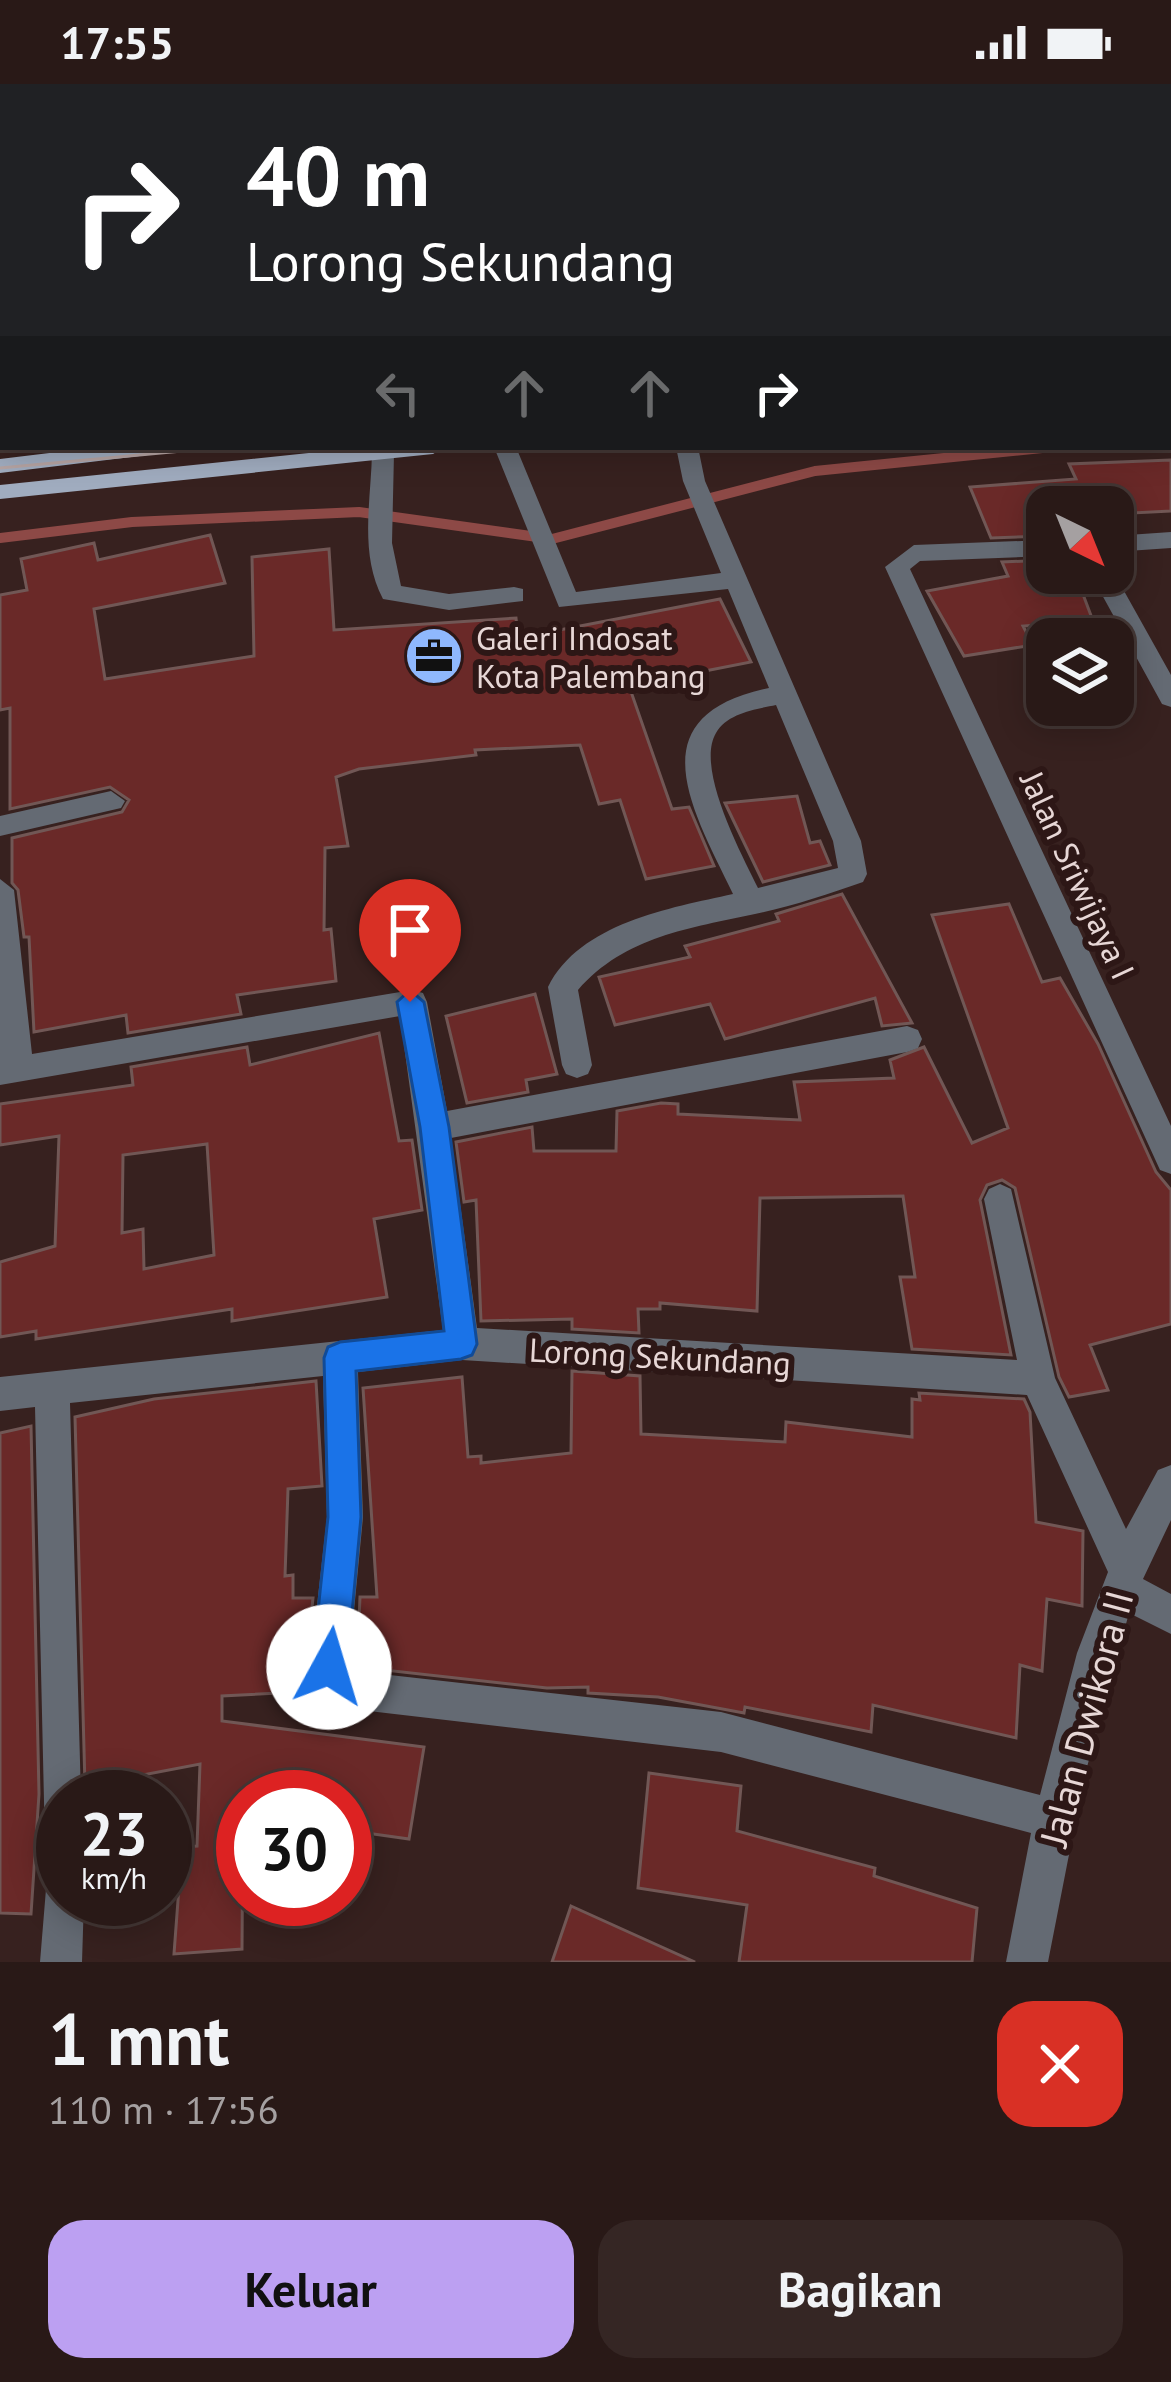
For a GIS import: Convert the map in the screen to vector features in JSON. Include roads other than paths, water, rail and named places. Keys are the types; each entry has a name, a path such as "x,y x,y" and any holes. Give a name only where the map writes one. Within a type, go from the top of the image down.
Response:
{"main road":[{"path":"0,466 132,450"},
{"path":"85,482 144,450"},
{"path":"0,492 408,450"}],"street":[{"path":"506,450 541,547 566,598 574,604 739,579"},
{"path":"577,1065 563,987 573,970 610,946 691,915 752,904 853,874 847,841 694,482 688,450"},
{"path":"383,453 386,580 401,599 449,602 514,595"},
{"path":"1134,543 1171,540"},
{"name":"Jalan Sriwijaya I","path":"1026,549 914,554 897,567 1171,1160"},
{"path":"1114,594 1171,698"},
{"path":"752,904 699,770 701,735 742,703 786,694"},
{"path":"0,826 111,801"},
{"path":"0,890 9,1070 410,1002 434,1127 461,1344"},
{"path":"434,1127 907,1039"},
{"path":"1000,1199 1038,1381 1123,1579 1171,1615"},
{"name":"Lorong Sekundang","path":"0,1394 461,1344 1038,1381"},
{"path":"340,1358 345,1517 329,1667 343,1689 721,1732 1054,1820"},
{"path":"52,1389 61,1770"},
{"name":"Jalan Dwikora II","path":"1027,1962 1054,1820 1123,1579 1171,1483"}],"waterway":[{"path":"0,538 132,522 359,512 552,539 815,471 1022,450"}],"tram line":[{"path":"0,468 193,450"}],"place":[{"name":"Galeri Indosat Kota Palembang","path":"434,656"}]}
